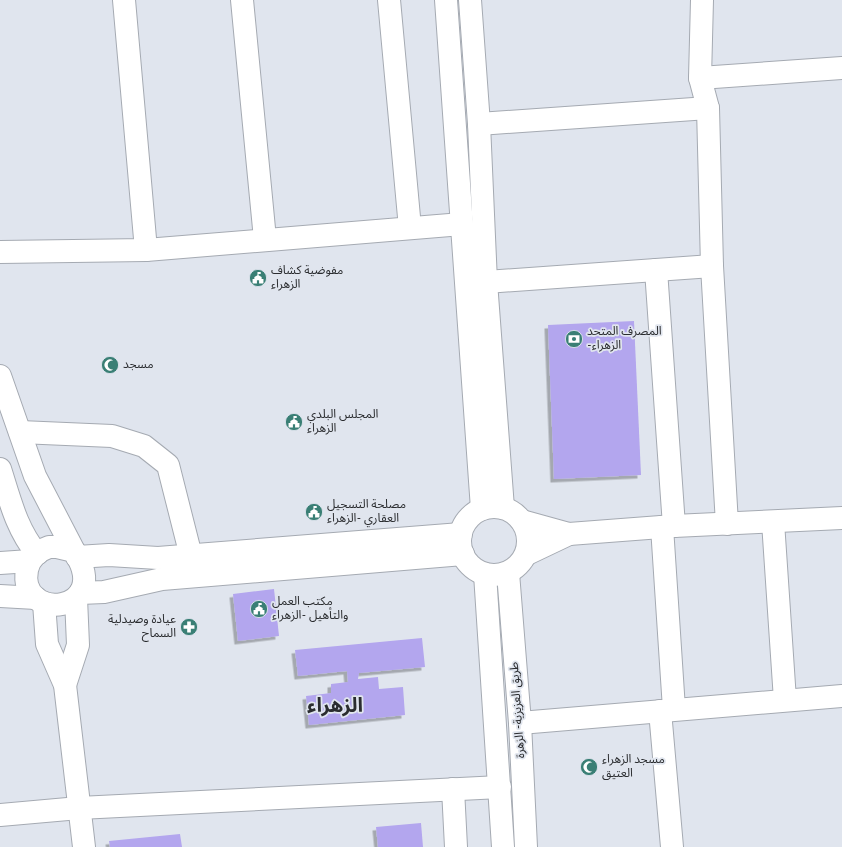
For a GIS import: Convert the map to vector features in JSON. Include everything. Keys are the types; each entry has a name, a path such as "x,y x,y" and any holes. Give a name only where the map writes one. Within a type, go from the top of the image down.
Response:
{"street":[{"path":"124,0 146,250"},
{"path":"242,0 265,239"},
{"path":"389,0 410,228"},
{"path":"446,0 482,509"},
{"path":"470,0 479,124 486,282 503,508"},
{"path":"702,0 700,78 708,108 712,266 727,524"},
{"path":"700,78 842,68"},
{"path":"479,124 708,108"},
{"path":"0,252 146,250 265,239 462,224"},
{"path":"486,282 712,266"},
{"path":"656,270 668,526 667,710 672,847"},
{"path":"0,376 35,476 85,574 83,587 78,595 70,602 57,606 40,601 0,596"},
{"path":"20,432 112,436 144,446 168,465 191,556"},
{"path":"0,469 16,520 33,557"},
{"path":"493,507 503,508 514,513 522,521 527,531 529,542 526,554 519,565 508,573 496,576 485,574 472,567 462,544 468,519 482,509 493,507"},
{"path":"522,521 569,534 668,526 842,518"},
{"path":"773,522 786,700"},
{"path":"526,554 569,534"},
{"path":"0,563 33,557 49,547 57,547 76,554 158,558 462,544"},
{"path":"78,595 104,592 162,579 462,544"},
{"path":"33,557 27,567 26,581 31,593 40,601 47,644 66,685 84,847"},
{"name":"طريق العزيزية- الزهرة","path":"508,573 520,723 526,847"},
{"name":"طريق العزيزية- الزهرة","path":"485,574 503,847"},
{"path":"66,685 78,645 78,595"},
{"path":"520,723 842,696"},
{"path":"0,815 79,808 500,787"},
{"path":"453,789 456,847"}],"building":[{"path":"634,321 641,475 554,479 548,325"},
{"path":"274,589 279,636 238,641 233,594"},
{"path":"422,638 425,667 359,673 358,679 378,677 379,689 403,687 405,715 309,725 306,696 331,693 331,684 348,682 347,671 298,676 295,650"},
{"path":"421,823 423,847 378,847 376,827"},
{"path":"180,834 182,847 110,847 109,841"}],"place":[{"name":"مفوضية كشاف الزهراء","path":"258,278"},
{"name":"المصرف المتحد -الزهراء","path":"574,339"},
{"name":"مسجد","path":"110,365"},
{"name":"المجلس البلدي الزهراء","path":"294,422"},
{"name":"مصلحة التسجيل العقاري -الزهراء","path":"314,512"},
{"name":"مكتب العمل والتأهيل -الزهراء","path":"259,609"},
{"name":"عيادة وصيدلية السماح","path":"189,627"},
{"name":"مسجد الزهراء العتيق","path":"589,767"}],"district":[{"name":"الزهراء","path":"335,707"}]}
